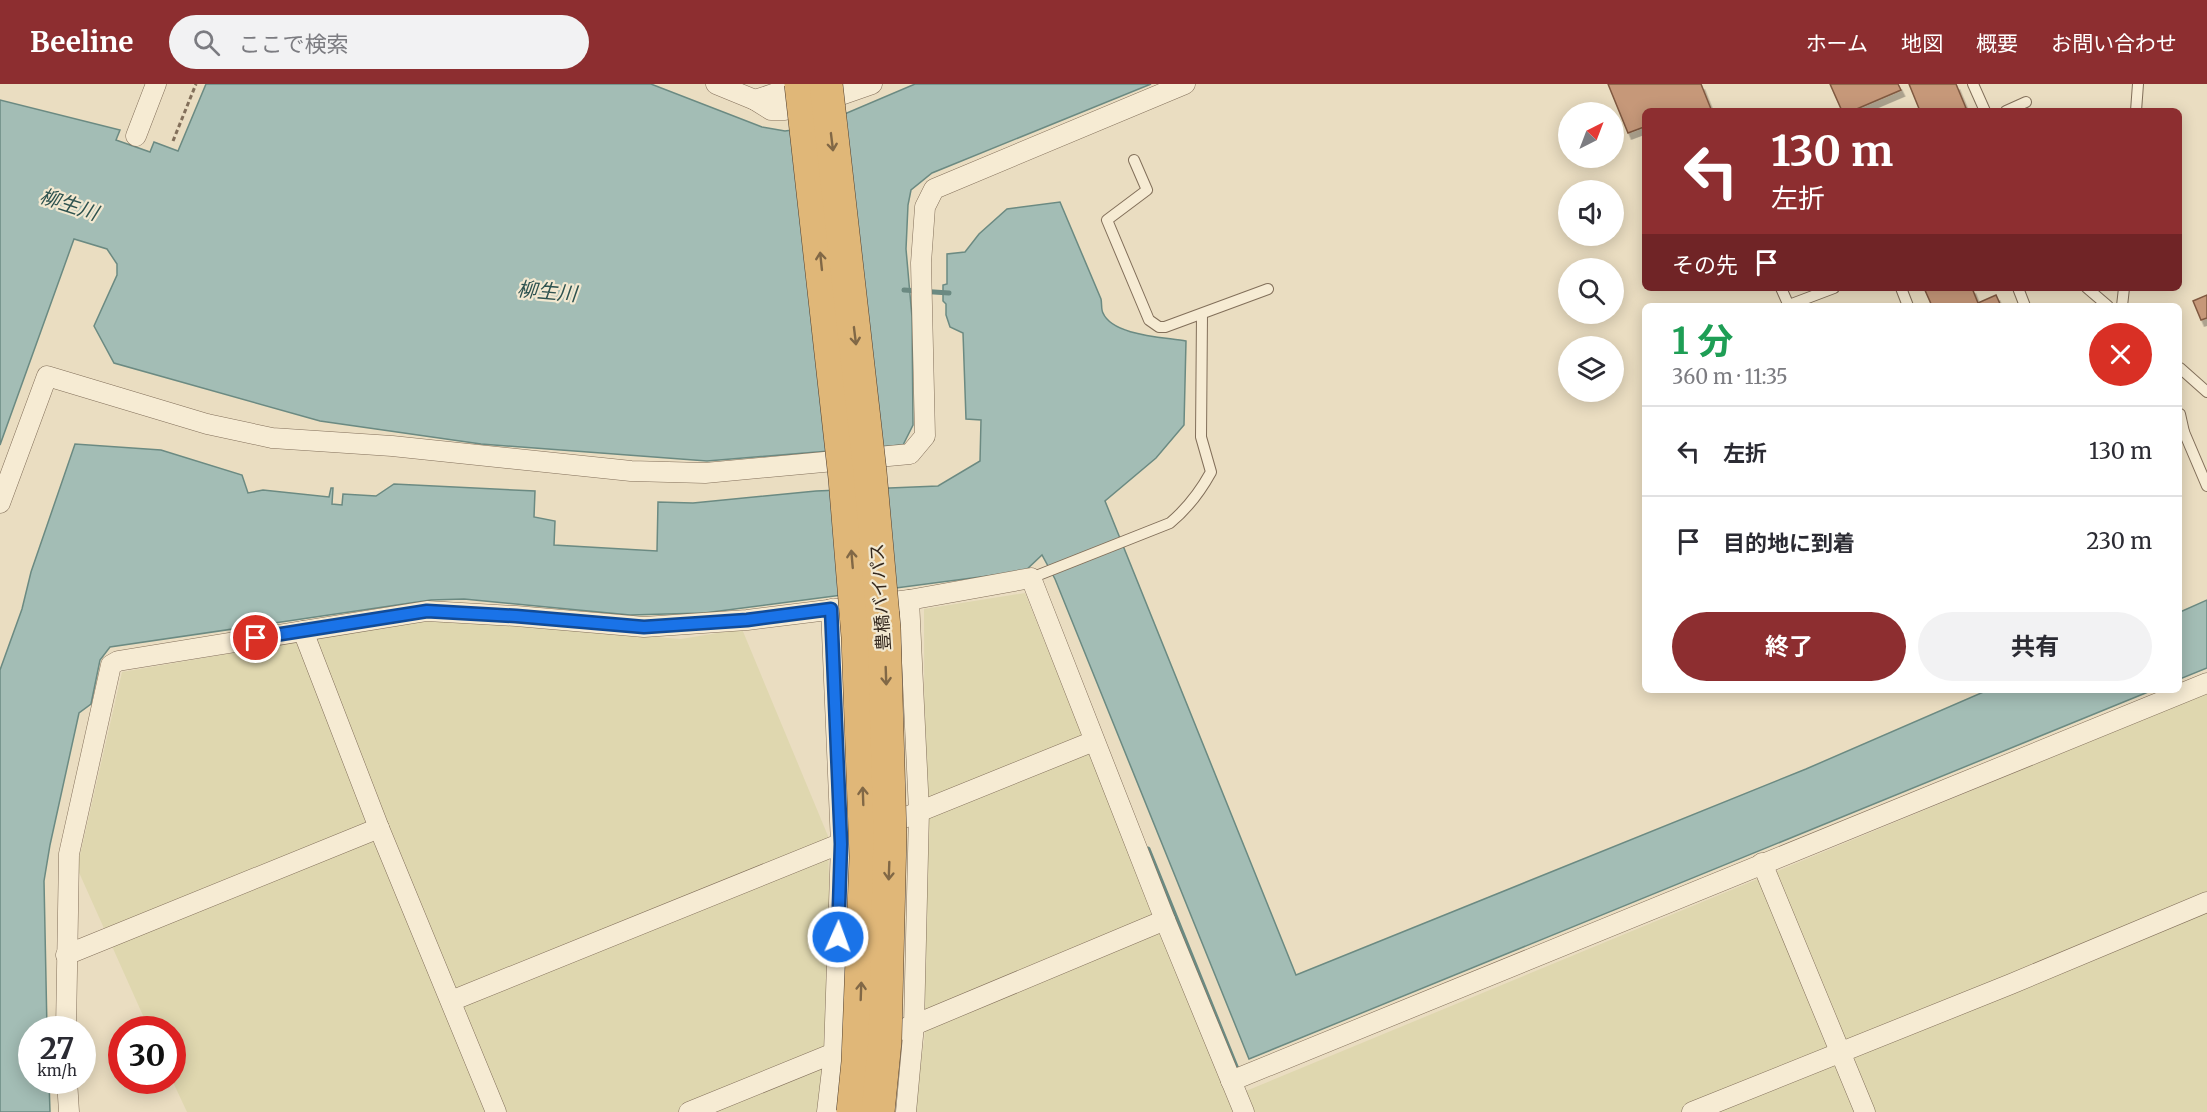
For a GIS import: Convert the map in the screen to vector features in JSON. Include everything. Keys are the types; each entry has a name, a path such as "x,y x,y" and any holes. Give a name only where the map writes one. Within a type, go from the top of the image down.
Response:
{"highway":[{"name":"豊橋バイパス","path":"802,84 845,478 858,637 866,857 858,1062 853,1112"},
{"name":"豊橋バイパス","path":"826,84 870,472 884,628 890,835 885,1041 878,1112"}],"street":[{"path":"136,136 156,84"},
{"path":"716,84 755,100 771,110 809,106 872,84"},
{"path":"755,100 802,84"},
{"path":"0,503 47,376 207,424 272,438 392,446 631,471 705,473 910,454 925,436 921,280 924,207 933,189 1185,84"},
{"path":"66,1016 69,854 111,666 118,661 427,611 644,627 747,620 909,600 1032,577 1165,920 1238,1078 1244,1112"},
{"path":"906,1112 914,1025 919,811 909,600"},
{"path":"827,1112 834,1053 841,844 831,609"},
{"path":"303,631 379,828 496,1112"},
{"path":"1238,1078 2207,683"},
{"path":"451,1001 1094,741"},
{"path":"66,955 379,828"},
{"path":"1762,863 1865,1112"},
{"path":"1692,1112 2022,980 2207,902"},
{"path":"689,1112 834,1053 914,1025 1165,920"},
{"path":"68,1094 69,1112"}],"lane":[{"path":"1974,84 1984,108"},
{"path":"2136,108 2138,84"},
{"path":"2013,108 2026,102"},
{"path":"1134,160 1147,190 1107,220 1146,315 1159,327 1165,327 1268,288"},
{"path":"1796,303 1826,291"},
{"path":"2090,291 2104,303"},
{"path":"1032,577 1170,523 1186,510 1201,489 1211,472 1201,436 1202,314"},
{"path":"2182,370 2207,392"},
{"path":"2182,432 2207,486"}],"path":[{"path":"173,141 196,84"}],"shaded area":[{"path":"1025,593 1229,1098 2207,693 2207,1112 914,1112 925,1033 924,609"},
{"path":"419,621 462,622 681,639 742,629 828,836 830,938 822,1083 817,1112 187,1112 179,1094 186,1094 186,1016 143,1016 77,868 122,672"}],"water":[{"name":"柳生川","path":"206,84 651,84 762,127 785,131 814,127 915,84 1151,84 932,173 911,190 906,249 912,317 913,425 903,445 707,461 481,444 320,421 114,363 94,326 117,275 117,264 107,249 74,239 0,445 0,100 120,130 116,140 150,152 154,142 178,151"},
{"path":"1060,202 1101,299 1102,312 1109,321 1128,331 1186,341 1184,425 1156,458 1105,501 1296,975 1806,769 1981,693 2146,693 1249,1059 1055,579 1042,555 1025,571 704,613 630,615 464,599 431,600 110,647 100,660 91,704 79,713 50,845 44,881 47,1016 18,1016 18,1094 49,1094 50,1112 0,1112 0,670 75,444 161,450 242,475 248,493 263,490 329,497 331,488 333,488 332,504 342,505 343,494 376,496 394,484 535,491 534,517 555,521 554,545 657,551 658,502 693,503 816,491 938,486 980,461 981,420 966,419 963,333 950,327 946,315 946,304 943,301 943,285 947,284 947,254 965,252 979,234 1007,209"},
{"path":"2207,600 2207,668 2182,678 2182,611"}],"building":[{"path":"1608,84 1701,84 1711,108 1642,108 1642,128 1628,133 1624,123 1624,102 1615,102"},
{"path":"1830,84 1898,84 1901,90 1859,108 1841,108"},
{"path":"1909,84 1956,84 1966,108 1919,108"},
{"path":"1925,291 1973,291 1978,303 1931,303"},
{"path":"1996,295 2000,303 1978,303"},
{"path":"2207,295 2207,318 2201,320 2193,301"}],"waterway":[{"path":"904,290 949,293"},
{"path":"1148,849 1239,1074"}],"route":[{"path":"256,638 427,611 644,627 747,620 831,609 841,844 838,937"}]}
